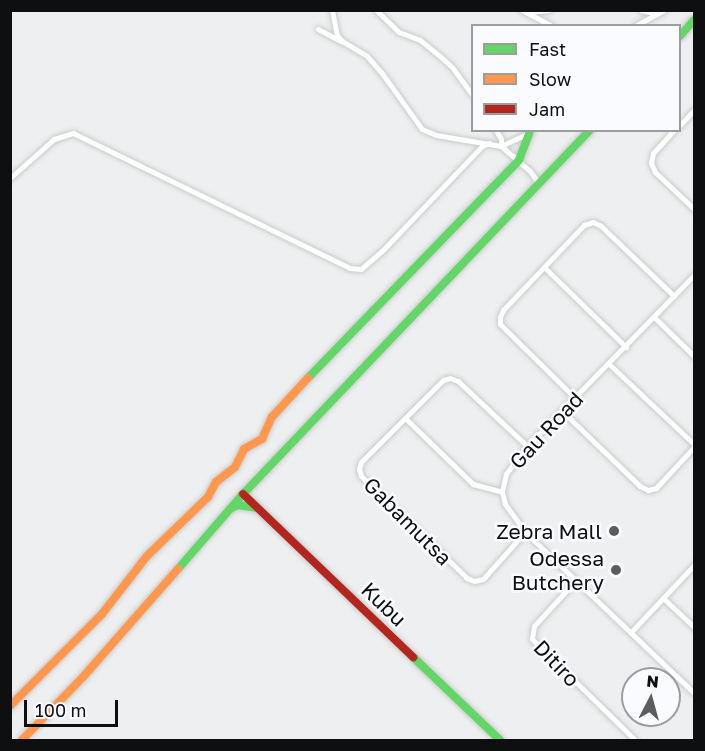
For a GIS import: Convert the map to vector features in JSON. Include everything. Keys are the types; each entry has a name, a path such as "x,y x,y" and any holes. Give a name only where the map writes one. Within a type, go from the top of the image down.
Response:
{"main road":[{"path":"681,35 694,20"},
{"path":"10,706 102,614 147,556 208,497 216,482 235,467 244,449 262,440 272,417 519,160 531,132"},
{"path":"22,741 83,676 228,510 588,132"},
{"name":"Kubu","path":"243,494 500,741"},
{"path":"228,510 238,505 260,510"}],"street":[{"path":"332,10 338,35 342,41"},
{"path":"376,10 399,32 420,39 440,56 452,67 471,94"},
{"path":"524,11 549,10"},
{"path":"641,10 661,12"},
{"path":"524,11 548,24"},
{"path":"639,24 661,12"},
{"path":"318,29 367,56 422,129 436,135 501,146 519,160 539,184"},
{"path":"681,124 694,111"},
{"path":"497,132 501,139 501,146"},
{"path":"501,146 529,132"},
{"path":"672,132 653,153 652,167 694,209"},
{"path":"10,178 54,139 73,134 350,268 361,269 382,251 476,151 489,143"},
{"path":"575,398 500,324 503,310 584,225 593,222 601,226 674,296"},
{"path":"544,267 626,347"},
{"name":"Gau Road","path":"694,275 527,446 506,474 502,492 505,504 525,532 694,693"},
{"path":"654,317 694,356"},
{"path":"562,411 640,486 648,490 657,488 694,446 609,364"},
{"name":"Gabamutsa","path":"525,532 483,579 474,581 466,578 361,476 361,462 443,380 450,378 458,381 527,446"},
{"path":"405,418 473,484 502,492"},
{"path":"631,632 694,565"},
{"name":"Ditiro","path":"576,580 534,626 532,639 635,741"},
{"path":"663,598 694,627"}],"traffic: fast":[{"path":"681,35 694,20"},
{"path":"308,378 519,160 530,132"},
{"path":"178,569 243,494 588,132"},
{"path":"230,509 238,505 256,508"},
{"path":"413,657 500,740"}],"traffic: slow":[{"path":"10,706 102,614 147,556 208,497 216,482 235,467 244,449 262,439 272,417 308,378"},
{"path":"22,740 83,677 178,569"}],"traffic: jam":[{"path":"243,494 413,657"}],"place":[{"name":"Zebra Mall","path":"614,531"},
{"name":"Odessa Butchery","path":"616,570"}]}
